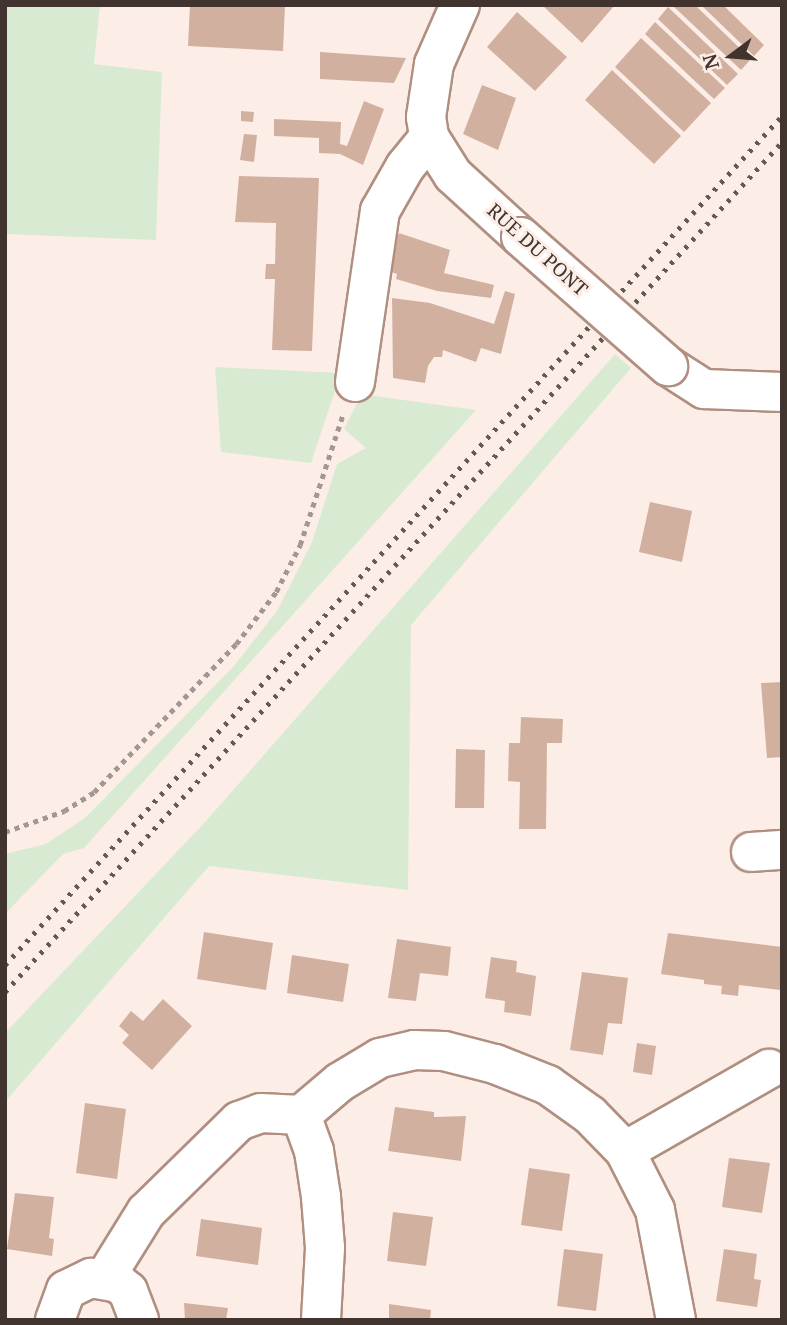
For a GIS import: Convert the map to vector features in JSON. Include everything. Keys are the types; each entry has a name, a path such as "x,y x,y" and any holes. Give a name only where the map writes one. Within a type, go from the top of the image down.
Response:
{"street":[{"path":"355,382 380,211 405,167 429,137 428,95 434,64 460,5"},
{"name":"RUE DU PONT","path":"429,137 453,175 668,366 704,389 782,392"},
{"path":"105,1278 146,1212 218,1137 239,1121 261,1113 301,1115 340,1082 380,1058 414,1050 444,1051 495,1064 548,1085 590,1115 625,1151 655,1210 676,1320"},
{"path":"625,1151 769,1069"},
{"path":"301,1115 314,1152 321,1197 325,1248 321,1320"},
{"path":"55,1320 66,1290 78,1282 105,1278 128,1291 139,1320"}],"path":[{"path":"5,832 64,811 94,792 244,634 276,592 300,545 355,382"}],"green space":[{"path":"5,5 100,5 94,64 162,72 156,240 5,234"},
{"path":"615,354 631,368 411,625 408,890 209,866 5,1102 5,1033 206,821"},
{"path":"215,367 341,373 311,463 221,452"},
{"path":"368,395 476,410 84,848 63,854 5,914 5,854 46,844 85,818 233,667 277,611 312,542 337,464 366,448 344,429 357,403"}],"building":[{"path":"190,5 285,5 283,51 188,46"},
{"path":"542,5 615,5 582,43"},
{"path":"672,5 695,5 751,59 741,70"},
{"path":"701,5 723,5 764,45 754,56"},
{"path":"668,7 738,74 727,85 658,19"},
{"path":"517,12 567,57 535,91 487,47"},
{"path":"655,22 725,88 714,99 645,34"},
{"path":"641,38 711,103 684,132 615,67"},
{"path":"320,52 406,58 394,83 320,79"},
{"path":"612,70 681,136 654,164 585,100"},
{"path":"482,85 516,98 498,150 463,134"},
{"path":"364,101 384,109 363,165 340,154 319,153 319,138 274,136 274,119 341,122 340,144 347,146"},
{"path":"241,111 254,112 253,122 241,121"},
{"path":"244,134 257,135 254,162 240,160"},
{"path":"239,176 319,178 312,351 272,350 275,279 265,279 266,264 275,264 276,223 235,222"},
{"path":"399,233 450,250 444,273 494,285 491,298 437,291 396,279 397,274 386,270"},
{"path":"505,291 515,294 501,354 481,348 476,362 443,350 442,357 434,357 428,366 425,383 393,378 392,298 430,303 494,324"},
{"path":"650,502 692,511 682,562 639,552"},
{"path":"782,682 782,757 767,758 761,683"},
{"path":"521,717 563,719 562,743 547,743 546,829 519,829 520,782 508,781 509,743 520,743"},
{"path":"456,749 485,750 484,808 455,808"},
{"path":"204,932 273,943 266,990 197,979"},
{"path":"668,933 782,947 780,990 739,985 738,996 721,994 722,986 704,984 704,980 661,974"},
{"path":"397,939 451,947 448,976 420,973 416,1001 388,998"},
{"path":"292,955 349,964 343,1002 287,993"},
{"path":"491,957 517,961 516,972 536,976 531,1016 504,1012 505,1001 485,998"},
{"path":"582,972 628,978 622,1024 608,1023 603,1055 570,1050"},
{"path":"163,999 192,1026 152,1070 122,1043 129,1035 119,1026 131,1011 143,1021"},
{"path":"637,1043 656,1046 652,1075 633,1072"},
{"path":"85,1103 126,1109 117,1179 76,1173"},
{"path":"395,1107 434,1112 434,1117 466,1116 461,1161 388,1151"},
{"path":"729,1158 770,1163 762,1213 722,1207"},
{"path":"529,1168 570,1174 562,1231 521,1225"},
{"path":"15,1193 54,1197 49,1238 54,1239 52,1256 7,1249"},
{"path":"393,1212 433,1217 426,1266 387,1261"},
{"path":"201,1219 262,1228 258,1265 196,1256"},
{"path":"564,1249 603,1254 596,1311 557,1306"},
{"path":"724,1249 757,1254 754,1279 761,1280 757,1307 716,1301"},
{"path":"184,1303 228,1308 226,1320 185,1320"},
{"path":"389,1304 431,1310 430,1320 389,1320"}],"railway":[{"path":"5,965 782,116"},
{"path":"5,992 782,142"}]}
